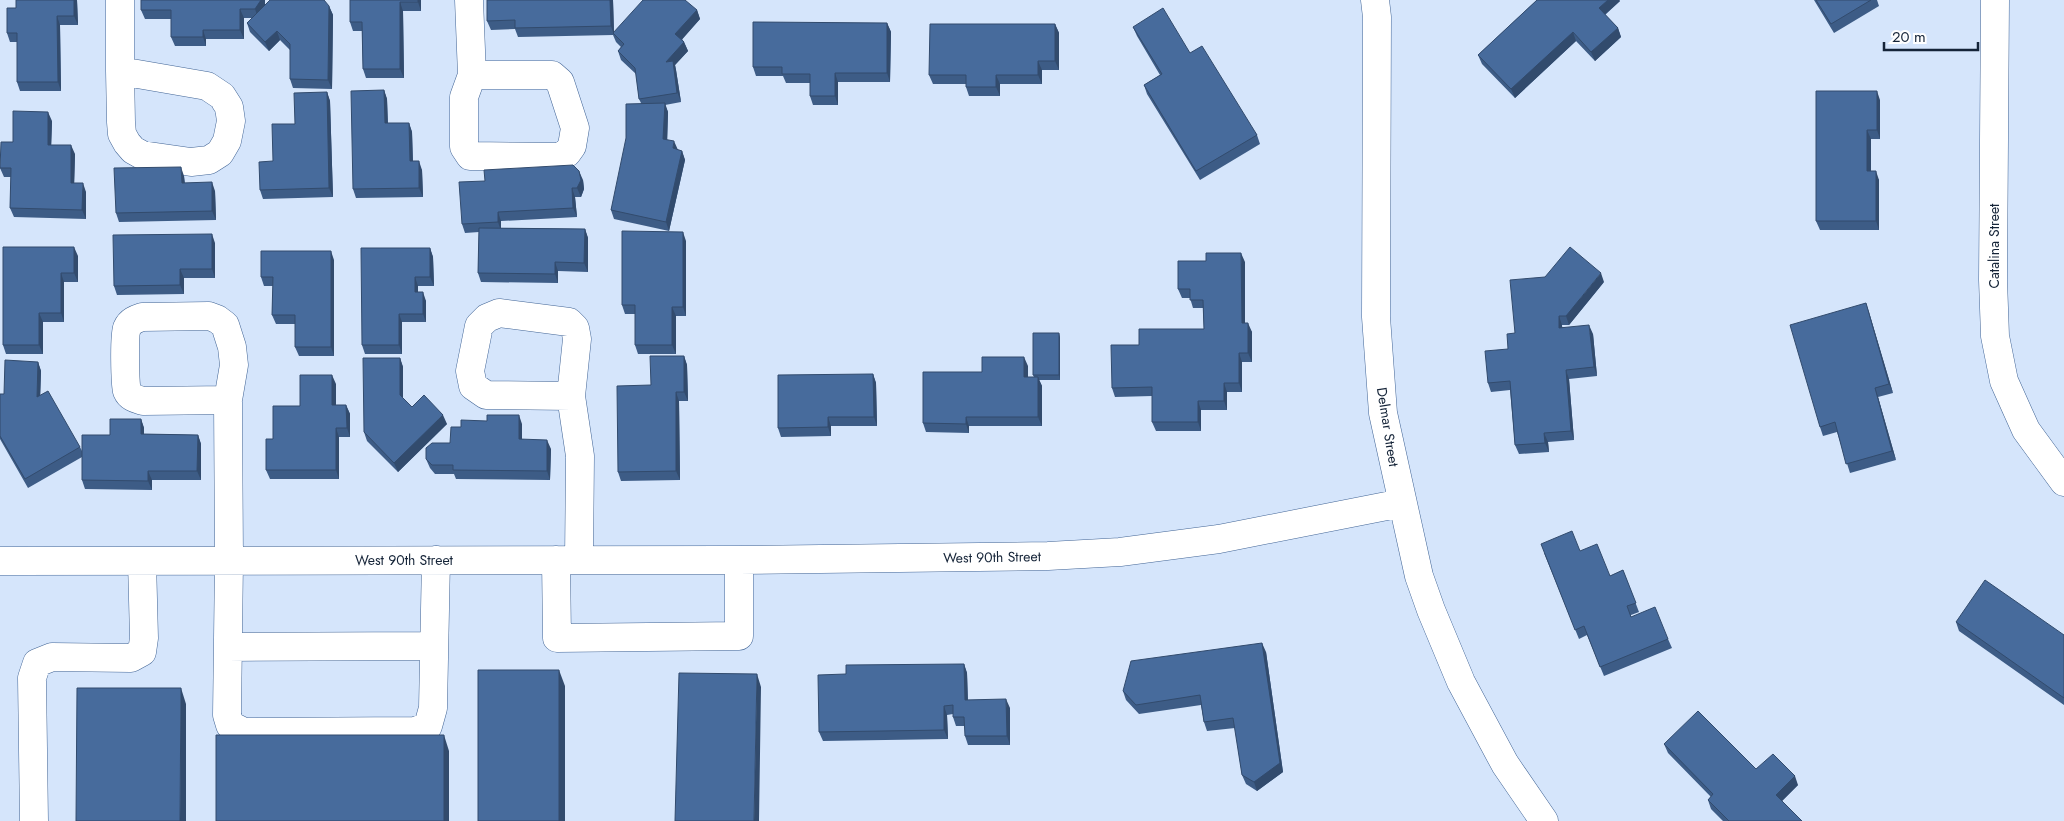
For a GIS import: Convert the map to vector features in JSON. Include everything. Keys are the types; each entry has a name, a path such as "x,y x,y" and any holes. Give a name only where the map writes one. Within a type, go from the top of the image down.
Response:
{"street":[{"path":"120,0 120,71"},
{"path":"469,0 472,75 464,97 464,147 470,156 558,158 572,146 575,128 560,82 552,76 472,75"},
{"name":"Delmar Street","path":"1375,0 1377,17 1376,317 1383,413 1419,576 1462,682 1505,764 1544,821"},
{"name":"Catalina Street","path":"1995,0 1993,280 1995,336 2004,381 2026,430 2061,480"},
{"path":"228,400 143,401 133,398 127,390 125,342 127,328 132,321 142,317 209,316 225,325 232,347 234,365 228,400 230,561 227,715 230,725 244,732 415,731 428,726 433,708 436,560"},
{"path":"571,396 580,456 557,638 739,636 739,560"},
{"name":"West 90th Street","path":"0,561 739,560 1048,556 1120,552 1219,539 1402,503"},
{"path":"34,821 32,678 37,664 52,657 131,658 142,652 144,638 142,561"},
{"path":"228,647 434,646"}],"building":[{"path":"16,0 74,0 74,16 57,16 58,82 17,82 17,33 7,33 7,8 16,8"},
{"path":"141,0 261,0 255,9 240,9 240,30 203,30 203,37 171,37 171,10 141,10"},
{"path":"270,0 324,0 329,6 328,80 290,79 290,44 277,31 265,42 247,23"},
{"path":"350,0 418,0 418,2 400,2 400,69 363,69 362,22 350,22"},
{"path":"487,0 610,0 611,26 515,28 515,20 487,21"},
{"path":"643,0 685,0 697,10 675,34 684,42 666,62 673,61 677,93 639,99 635,68 618,51 624,44 613,33"},
{"path":"1537,0 1608,0 1599,8 1618,28 1591,52 1573,32 1511,89 1478,55"},
{"path":"1816,0 1871,0 1831,24"},
{"path":"1163,8 1190,53 1202,46 1257,135 1196,171 1144,85 1162,74 1133,27"},
{"path":"753,22 887,23 887,73 835,73 835,96 810,96 810,74 782,74 782,67 753,67"},
{"path":"930,24 1055,24 1055,61 1038,61 1038,75 996,75 996,87 966,87 966,75 929,75"},
{"path":"384,90 385,123 409,123 410,161 419,161 419,188 353,189 351,91"},
{"path":"1816,91 1877,91 1877,130 1867,130 1867,171 1876,171 1876,221 1816,221"},
{"path":"327,92 329,188 260,190 259,162 273,161 272,124 295,124 294,93"},
{"path":"665,103 663,139 674,141 673,148 682,151 666,222 611,210 626,138 626,104"},
{"path":"13,111 48,112 48,145 71,145 71,183 83,183 82,210 10,208 11,168 0,168 1,142 13,142"},
{"path":"573,165 579,171 581,180 577,188 572,188 573,208 498,212 498,222 462,224 459,182 485,181 484,170"},
{"path":"181,167 182,183 212,182 212,211 116,213 114,168"},
{"path":"479,228 585,229 584,263 555,262 555,274 478,273"},
{"path":"622,231 683,232 683,307 672,307 672,345 635,345 635,305 622,305"},
{"path":"212,234 212,269 180,269 180,285 114,286 113,235"},
{"path":"3,247 74,247 74,273 61,273 61,313 39,313 39,345 3,345"},
{"path":"1570,247 1601,273 1566,316 1559,316 1559,328 1589,325 1594,367 1566,370 1571,431 1544,433 1545,443 1515,445 1510,381 1488,383 1485,351 1508,349 1507,334 1515,333 1510,280 1545,277"},
{"path":"361,248 430,248 430,277 415,277 415,292 423,292 423,314 399,314 399,345 362,345"},
{"path":"261,251 331,251 331,347 295,347 295,315 272,315 273,277 261,277"},
{"path":"1206,253 1241,253 1242,323 1248,323 1248,353 1239,353 1239,383 1224,383 1224,401 1198,401 1198,422 1152,422 1152,387 1112,388 1111,345 1139,345 1139,329 1204,329 1203,300 1190,300 1190,289 1178,289 1178,261 1206,261"},
{"path":"1866,303 1889,384 1875,388 1892,451 1846,464 1835,422 1820,427 1790,325"},
{"path":"1033,333 1059,333 1059,375 1033,375"},
{"path":"650,356 684,356 684,392 676,392 676,471 618,472 617,386 651,385"},
{"path":"982,357 1024,357 1024,377 1038,377 1038,417 966,417 966,424 923,423 923,372 982,372"},
{"path":"363,358 400,358 400,395 412,407 424,395 443,415 394,463 364,432"},
{"path":"5,360 38,362 37,397 48,391 80,447 25,479 0,436 0,394 4,394"},
{"path":"873,374 874,417 828,417 828,427 778,428 778,375"},
{"path":"300,375 332,375 332,405 346,405 347,428 336,428 336,470 266,470 266,439 273,439 273,406 300,406"},
{"path":"487,415 519,415 519,439 547,440 547,471 453,470 453,465 432,465 426,459 426,448 432,443 450,443 451,427 461,427 461,420 487,421"},
{"path":"110,419 141,419 141,434 198,435 197,471 148,471 148,481 82,480 82,435 110,435"},
{"path":"1572,531 1580,551 1597,544 1610,576 1623,570 1636,603 1627,606 1631,617 1655,607 1668,639 1600,667 1584,626 1575,630 1541,544"},
{"path":"1985,580 2064,635 2064,698 1956,622"},
{"path":"1262,643 1280,763 1254,782 1242,775 1233,718 1204,722 1200,695 1136,705 1123,691 1131,661"},
{"path":"964,664 965,700 1006,699 1007,736 965,736 964,717 953,717 953,705 944,706 944,730 819,732 818,675 846,674 846,665"},
{"path":"478,670 559,670 559,821 478,821"},
{"path":"679,673 757,674 754,821 675,821"},
{"path":"77,688 181,688 180,821 76,821"},
{"path":"1698,711 1756,769 1773,754 1795,776 1776,795 1802,821 1729,821 1708,800 1713,794 1664,744"},
{"path":"216,735 444,735 444,821 216,821"}]}
